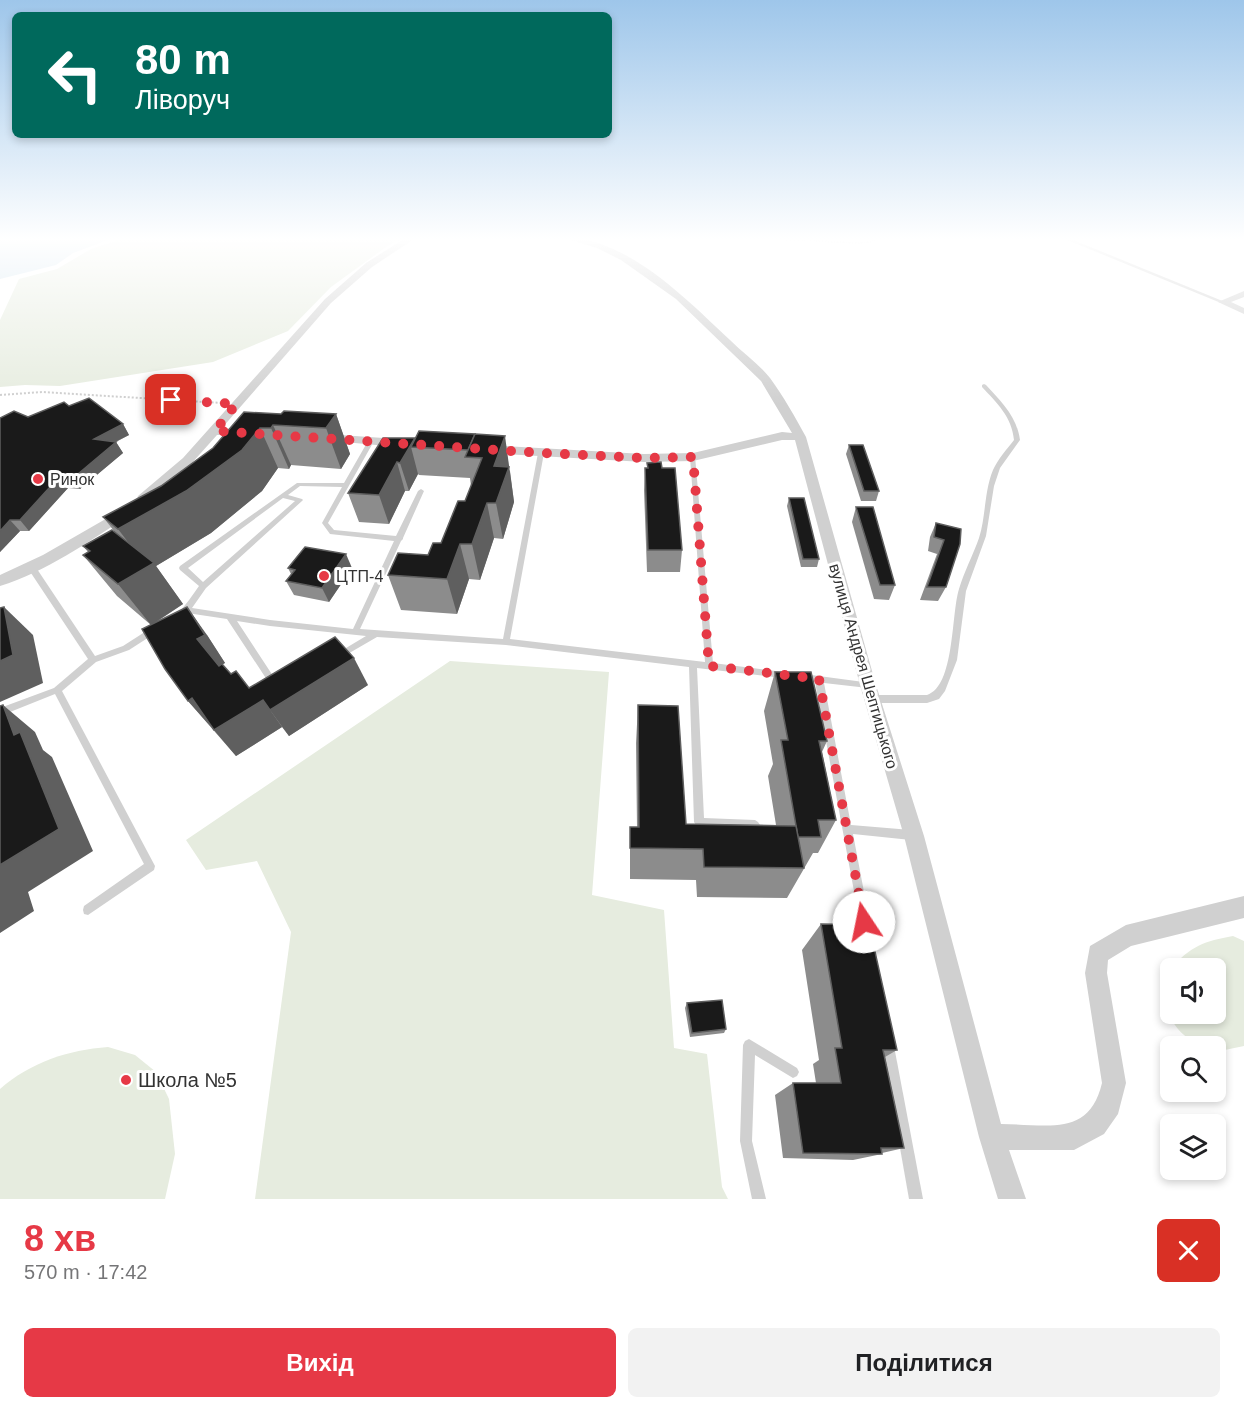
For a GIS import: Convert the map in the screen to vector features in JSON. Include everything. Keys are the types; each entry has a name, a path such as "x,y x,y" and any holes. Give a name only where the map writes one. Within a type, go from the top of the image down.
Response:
{"street":[{"path":"0,581 32,568 73,546 164,483 215,431 236,404 337,293"},
{"name":"вулиця Андрея Шептицького","path":"673,293 765,379 786,410 800,438 870,692 914,836 992,1137 1012,1199"},
{"path":"1223,302 1244,294"},
{"path":"1223,302 1244,311"},
{"path":"215,431 263,434"},
{"path":"473,448 644,458 693,457 782,436 800,438"},
{"path":"317,437 416,444"},
{"path":"992,1137 1074,1137 1095,1125 1109,1105 1114,1083 1096,973 1098,954 1126,936 1244,907"}],"lane":[{"path":"1201,293 1223,302"},
{"path":"186,610 355,632 506,642 819,679 870,692 927,699 936,696 942,689 953,660 962,591 983,536 991,486 998,468 1017,440 1016,428 1010,417 984,386"},
{"path":"371,441 326,523 332,532 400,539"},
{"path":"506,642 542,453"},
{"path":"693,457 709,666"},
{"path":"203,586 183,568 282,496 299,484 346,485"},
{"path":"355,632 421,491"},
{"path":"176,616 186,610 203,586 300,500 282,496"},
{"path":"32,568 93,660"},
{"path":"230,617 279,693"},
{"path":"0,712 57,690 93,660 126,648 166,622"},
{"path":"328,663 376,633"},
{"path":"693,664 699,822 755,825"},
{"path":"819,679 869,945"},
{"path":"57,690 150,866 88,910"},
{"path":"847,829 914,836"},
{"path":"886,1037 916,1199"},
{"path":"759,1199 746,1141 749,1045 793,1072"}],"path":[{"path":"0,395 42,392 236,404"}],"shaded area":[{"path":"13,293 325,293 288,331 213,362 60,386 0,387 0,320"},
{"path":"450,661 609,672 592,895 664,910 674,1048 707,1054 722,1187 728,1199 255,1199 291,932 257,861 206,870 186,840"},
{"path":"1233,936 1244,941 1244,1046 1226,1050 1226,1036 1185,1036 1175,1024 1226,1024 1226,958 1182,958 1199,946"},
{"path":"108,1047 135,1055 156,1072 169,1099 175,1154 165,1199 0,1199 0,1089 24,1071 51,1059 64,1054"}],"building":[{"name":"Ринок","path":"89,398 123,424 94,439 116,442 72,479 59,477 20,520 10,520 0,531 0,418 14,411 28,417 64,402 69,406"},
{"path":"284,411 336,414 326,428 273,425 271,428 260,428 242,450 186,491 118,529 103,517 161,486 213,448 244,412 281,414"},
{"path":"419,431 475,434 468,450 411,447"},
{"path":"475,434 505,436 494,466 509,467 496,503 487,503 472,544 460,544 447,579 388,575 398,553 428,555 433,543 441,543 458,501 465,501 482,458 465,457"},
{"path":"383,438 415,438 400,463 397,462 379,495 348,493"},
{"path":"849,445 863,445 879,491 864,491"},
{"path":"661,462 662,468 675,468 682,550 648,550 645,468 648,468 647,463"},
{"path":"789,498 804,498 819,559 803,559"},
{"path":"856,507 873,507 895,585 880,585"},
{"path":"936,523 961,529 960,544 946,587 927,587 944,540 934,537"},
{"path":"112,530 154,563 118,584 83,555 90,551 83,546"},
{"path":"305,547 346,554 322,588 286,581 295,570 288,568"},
{"path":"4,607 13,655 0,661 0,608"},
{"path":"187,607 205,635 197,639 219,666 222,664 231,674 236,671 249,688 335,637 354,658 270,710 263,700 214,730 192,698 188,701 165,669 142,629"},
{"path":"775,672 811,672 827,741 819,741 836,820 818,820 821,837 798,837 781,740 788,740"},
{"path":"3,705 14,735 20,732 59,829 0,865 0,706"},
{"path":"638,705 678,706 686,824 796,826 804,868 704,867 703,849 630,848 630,827 639,827"},
{"path":"821,924 869,925 897,1050 883,1050 904,1148 881,1148 882,1154 803,1153 793,1083 841,1083 835,1048 842,1048"},
{"path":"722,1000 726,1029 692,1033 687,1003"}],"place":[{"name":"Ринок","path":"38,479"},
{"name":"ЦТП-4","path":"324,576"},
{"name":"Школа №5","path":"126,1080"}],"route":[{"path":"171,400 236,404 215,431 542,453 644,458 693,457 709,666 819,679 864,922"}]}
